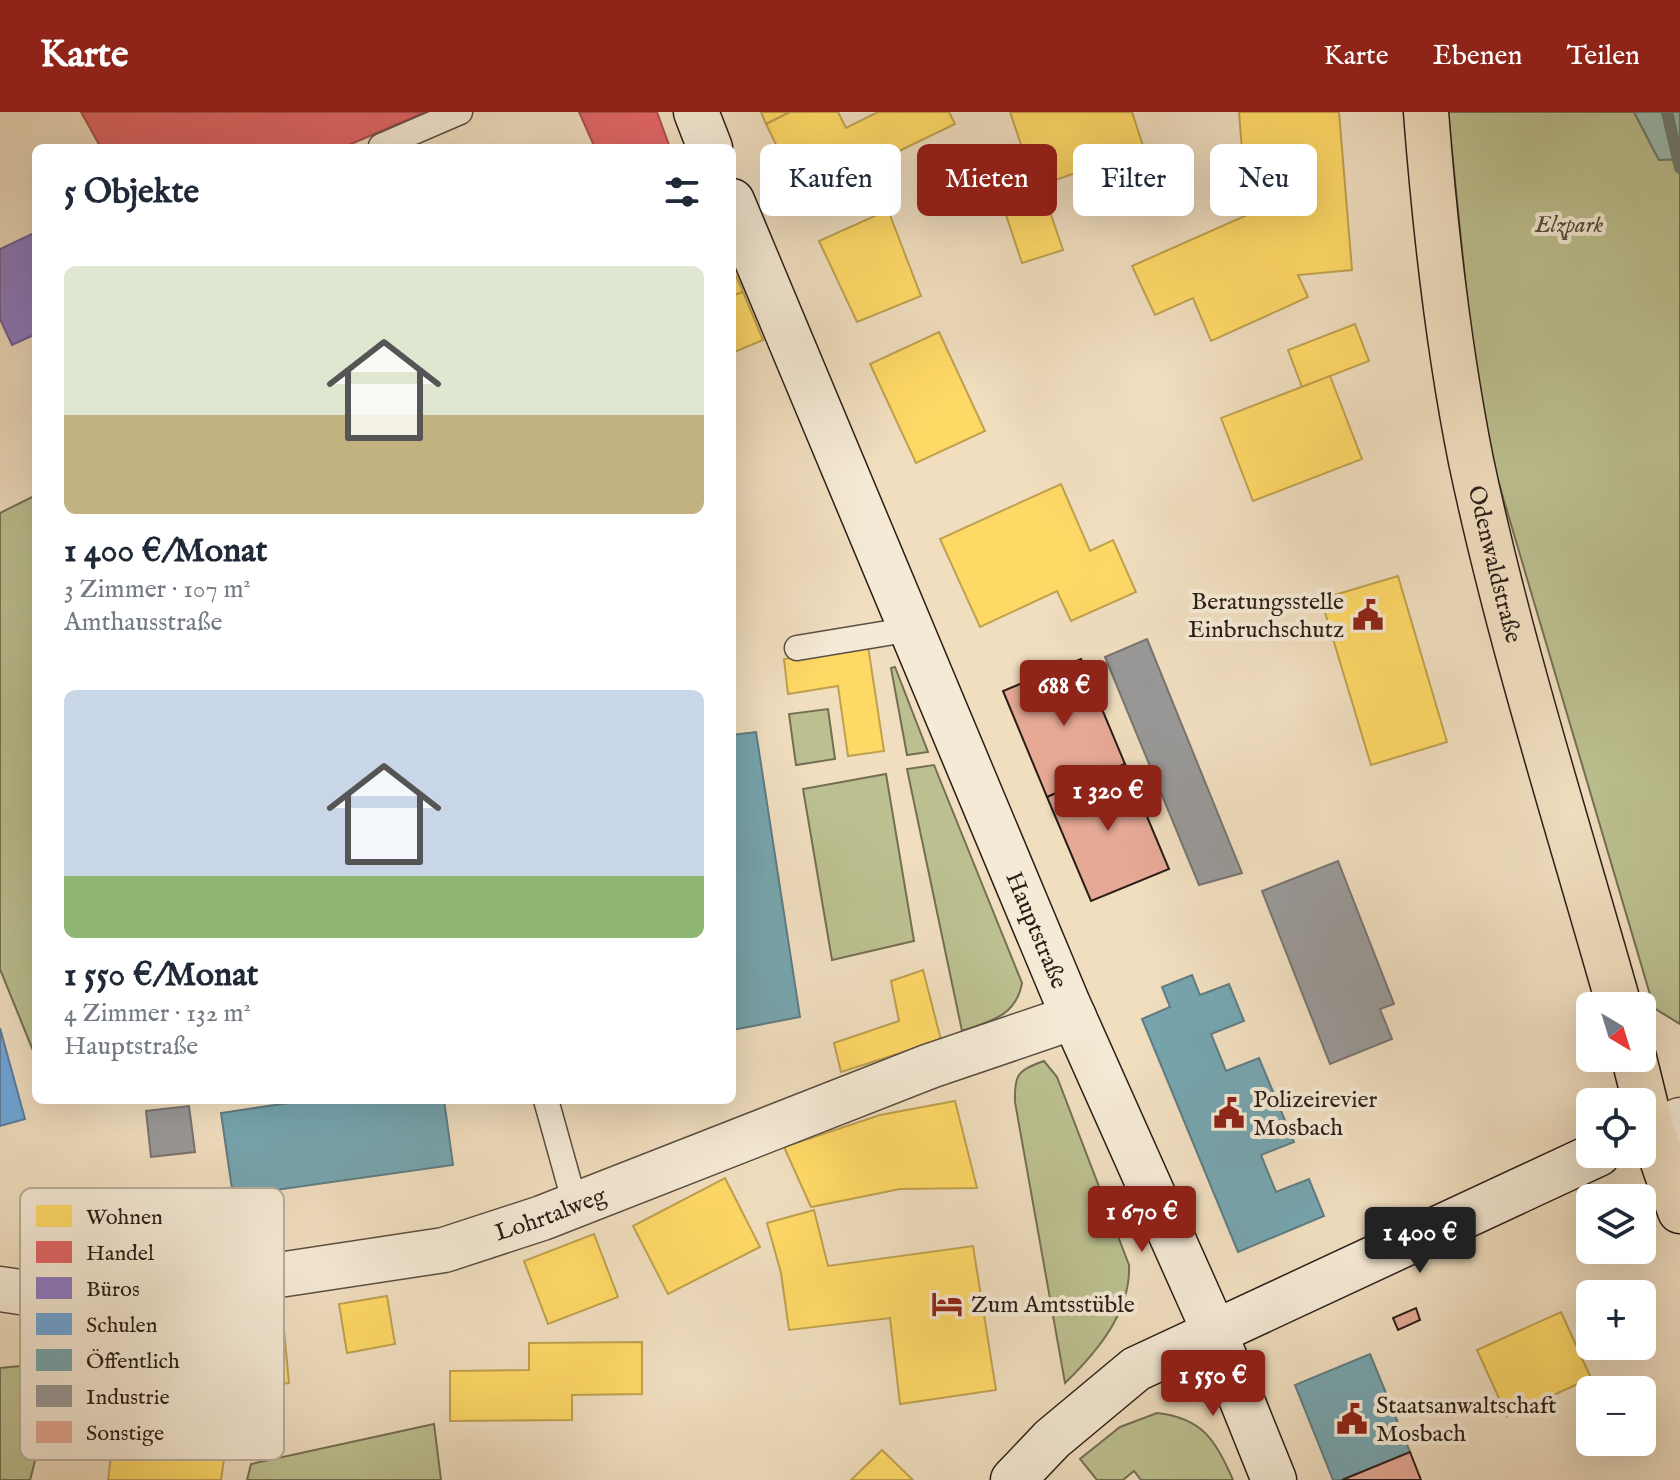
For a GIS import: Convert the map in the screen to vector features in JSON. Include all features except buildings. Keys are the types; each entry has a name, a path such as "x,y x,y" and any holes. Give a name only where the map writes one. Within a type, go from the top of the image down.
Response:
{"main road":[{"name":"Odenwaldstraße","path":"1426,112 1436,244 1471,461 1545,751 1615,992"},
{"path":"1639,1072 1680,1211"}],"street":[{"path":"696,112 708,144"},
{"name":"Hauptstraße","path":"736,211 1074,1017 1214,1331 1274,1480"},
{"name":"Lohrtalweg","path":"284,1274 444,1250 575,1204 930,1066 1074,1017"},
{"path":"1013,1480 1052,1439 1136,1369 1576,1164"},
{"name":"Lohrtalweg","path":"0,1289 20,1292"}],"lane":[{"path":"386,144 460,112"},
{"path":"797,648 912,629"},
{"path":"547,1104 575,1204"}],"green space":[{"name":"Elzpark","path":"1448,112 1634,112 1659,160 1680,159 1680,1024 1656,1009 1656,992 1649,992 1479,416"},
{"path":"32,497 32,1048 0,969 0,513"},
{"path":"895,667 928,752 907,755 891,668"},
{"path":"828,709 835,759 796,765 789,714"},
{"path":"934,765 1022,983 1014,1003 1001,1016 962,1031 907,769"},
{"path":"886,774 914,941 832,960 803,789"},
{"path":"1044,1061 1057,1077 1129,1265 1124,1299 1110,1330 1065,1383 1015,1102 1015,1085 1019,1074"},
{"path":"20,1366 20,1460 35,1460 30,1480 0,1480 0,1368"},
{"path":"1157,1413 1185,1420 1206,1433 1233,1480 1141,1480 1134,1471 1123,1480 1097,1480 1080,1459 1120,1427"},
{"path":"434,1424 441,1480 247,1480 251,1464 284,1460 284,1457"}],"water":[{"path":"1634,112 1680,112 1680,159 1659,160"}],"waterway":[{"path":"1667,112 1680,168"}],"place":[{"name":"Beratungsstelle Einbruchschutz","path":"1368,615"},
{"name":"Polizeirevier Mosbach","path":"1229,1113"},
{"name":"Zum Amtsstüble","path":"947,1304"},
{"name":"Staatsanwaltschaft Mosbach","path":"1352,1419"}]}
